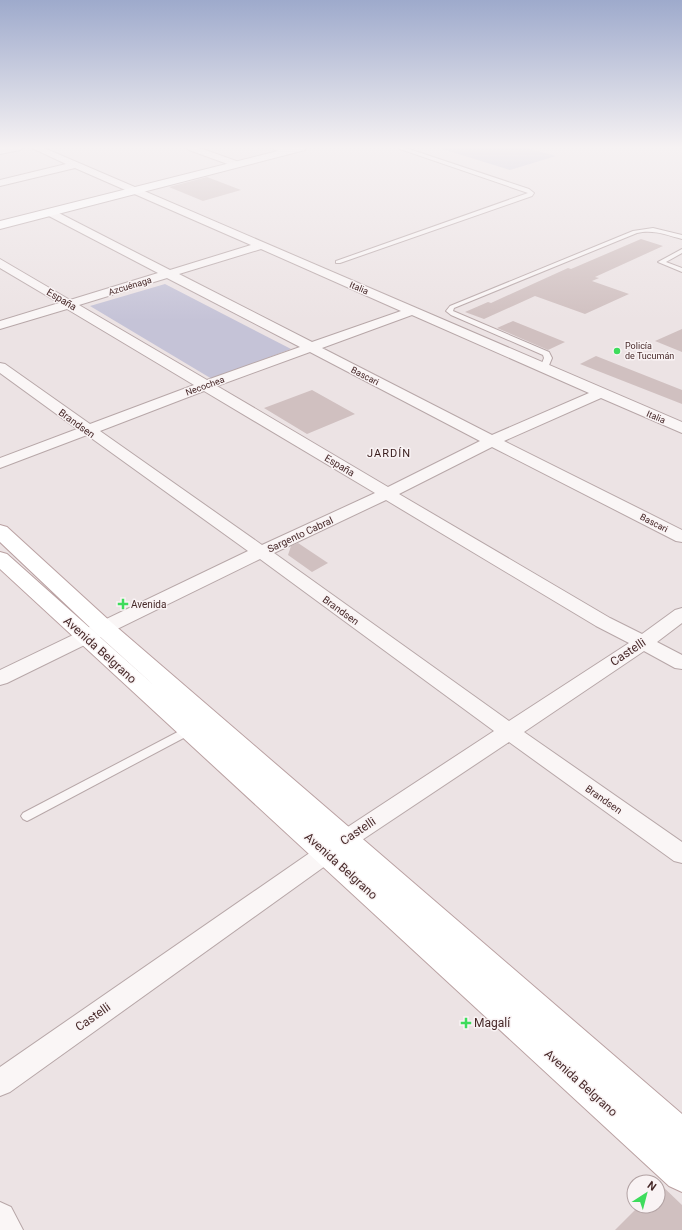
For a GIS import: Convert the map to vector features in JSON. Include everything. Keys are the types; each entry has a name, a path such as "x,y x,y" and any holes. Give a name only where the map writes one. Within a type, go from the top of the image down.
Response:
{"main road":[{"path":"0,220 61,205"},
{"path":"0,225 72,205"},
{"name":"Avenida Belgrano","path":"0,531 95,633 189,730 336,847 682,1136"},
{"name":"Avenida Belgrano","path":"0,558 95,633 336,847 682,1174"}],"street":[{"name":"Italia","path":"167,205 682,428"},
{"name":"Bascari","path":"49,212 168,275 682,537"},
{"name":"Azcuénaga","path":"0,325 260,246"},
{"name":"España","path":"0,263 603,622 682,663"},
{"name":"Necochea","path":"0,463 206,385 412,311"},
{"name":"Brandsen","path":"0,367 682,854"},
{"name":"Sargento Cabral","path":"0,678 261,552 388,493 492,441 601,393"},
{"name":"Castelli","path":"0,1083 336,847 508,731 644,642 682,614"},
{"path":"0,1218 7,1230"}],"lane":[{"path":"338,262 500,205"},
{"path":"544,368 548,358 546,354 449,311 452,307 635,232 648,229 682,237"},
{"path":"682,251 661,262 682,270"},
{"path":"27,816 189,730"}],"shaded area":[{"path":"165,284 291,349 212,379 90,306"}],"building":[{"path":"641,239 663,246 595,277 599,278 592,281 629,294 585,314 535,296 484,319 465,312 488,302 491,303 568,268 571,269"},
{"path":"513,321 565,342 548,350 497,328"},
{"path":"682,329 682,352 655,341"},
{"path":"596,356 682,390 682,404 580,364"},
{"path":"312,390 355,414 307,434 264,408"},
{"path":"298,543 328,563 312,572 288,555 291,546"},
{"path":"666,1190 682,1205 682,1230 615,1230 631,1214 666,1214"}],"place":[{"name":"Policía de Tucumán","path":"617,351"},
{"name":"Avenida","path":"123,604"},
{"name":"Magalí","path":"466,1023"}],"district":[{"name":"JARDÍN","path":"389,453"}]}
